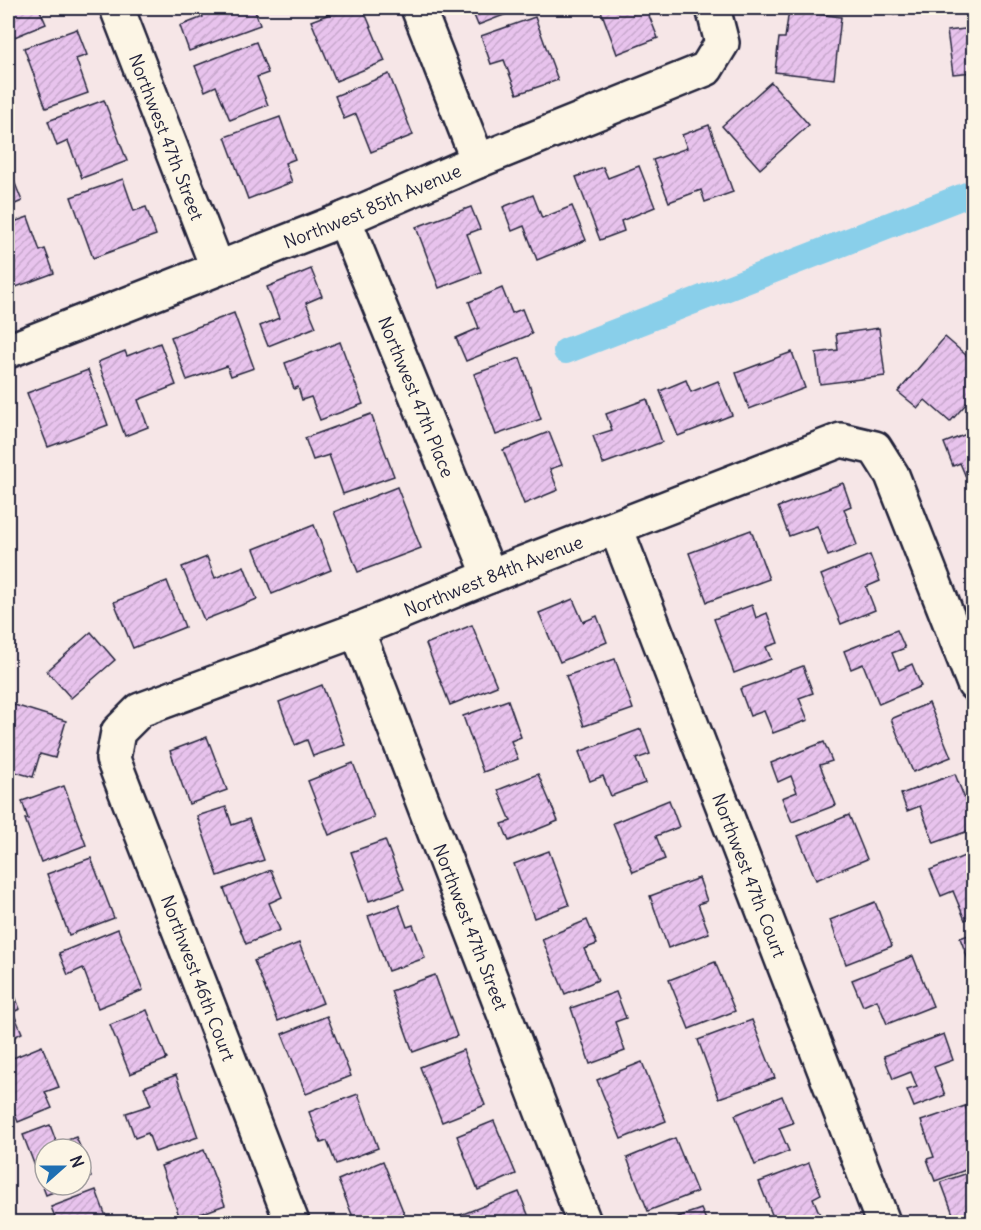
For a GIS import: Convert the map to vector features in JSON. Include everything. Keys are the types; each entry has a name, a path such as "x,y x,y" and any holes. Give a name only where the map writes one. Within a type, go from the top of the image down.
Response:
{"street":[{"name":"Northwest 47th Street","path":"117,8 217,267"},
{"path":"418,8 478,161"},
{"name":"Northwest 85th Avenue","path":"8,351 344,219 478,161 706,69 722,43 713,8"},
{"name":"Northwest 47th Place","path":"344,219 490,576"},
{"name":"Northwest 84th Avenue","path":"118,732 140,710 357,630 840,440 875,448 892,475 974,684"},
{"name":"Northwest 47th Court","path":"616,528 883,1222"},
{"name":"Northwest 47th Street","path":"357,630 584,1222"},
{"name":"Northwest 46th Court","path":"118,732 113,759 292,1222"}],"building":[{"path":"8,8 39,8 46,24 12,38 8,27"},
{"path":"200,8 254,8 260,25 189,51 180,26 203,17"},
{"path":"345,8 363,8 385,61 336,81 311,21"},
{"path":"471,8 522,8 478,25"},
{"path":"600,8 646,8 658,38 617,54"},
{"path":"891,8 913,8 894,15"},
{"path":"789,10 841,17 834,79 775,72 779,38 785,38"},
{"path":"535,17 558,80 517,94 504,60 491,64 481,36"},
{"path":"974,28 974,72 953,74 947,31"},
{"path":"77,29 87,55 76,59 88,93 46,108 24,48"},
{"path":"256,42 268,73 257,77 268,105 230,120 216,86 205,91 195,66"},
{"path":"389,74 413,135 371,152 356,114 344,119 335,96"},
{"path":"771,82 809,125 760,169 722,126"},
{"path":"104,100 127,161 82,178 68,141 57,146 48,121"},
{"path":"280,117 295,159 285,163 292,182 248,199 225,137"},
{"path":"709,125 733,192 705,202 701,190 669,202 653,160 687,148 682,135"},
{"path":"8,166 22,201 8,207"},
{"path":"639,166 655,207 621,221 624,231 600,240 576,177 603,167 608,178"},
{"path":"123,179 134,211 146,207 156,235 93,258 71,197"},
{"path":"533,195 542,218 572,206 586,240 537,260 524,226 512,231 503,207"},
{"path":"471,207 480,229 467,234 481,272 439,288 416,227"},
{"path":"28,217 40,251 45,249 54,273 8,290 8,224"},
{"path":"311,269 322,296 306,303 316,327 268,346 260,326 279,318 267,287"},
{"path":"502,288 512,313 522,309 532,334 466,361 456,338 479,328 469,302"},
{"path":"234,313 254,368 231,376 227,366 187,380 171,337"},
{"path":"879,328 885,376 820,384 816,353 838,350 836,334"},
{"path":"945,337 974,362 974,395 950,422 925,400 918,408 898,392"},
{"path":"340,342 363,404 320,420 311,397 302,400 298,387 294,389 285,363"},
{"path":"160,343 176,385 138,400 148,427 125,436 98,362 125,351 127,356"},
{"path":"792,352 805,388 749,409 736,373"},
{"path":"520,358 541,419 496,435 474,374"},
{"path":"88,370 108,425 48,447 27,393"},
{"path":"686,380 691,392 718,381 732,415 678,436 660,391"},
{"path":"647,399 662,442 603,464 593,436 612,430 606,414"},
{"path":"371,414 394,476 343,494 329,455 313,460 305,438"},
{"path":"974,431 974,496 960,463 953,466 944,443"},
{"path":"549,432 562,465 550,469 558,490 524,504 503,450"},
{"path":"843,483 851,506 844,509 857,545 828,556 817,526 789,536 778,507"},
{"path":"397,487 421,548 358,572 334,512"},
{"path":"314,525 331,570 272,594 254,549"},
{"path":"751,530 769,579 707,602 689,553"},
{"path":"870,555 880,581 866,587 875,610 841,624 821,575"},
{"path":"207,557 215,578 244,566 257,599 204,620 182,567"},
{"path":"167,581 185,627 133,648 114,602"},
{"path":"573,599 583,622 597,616 607,642 560,662 539,613"},
{"path":"752,605 756,618 767,613 778,643 766,647 771,659 734,673 714,619"},
{"path":"472,625 497,686 450,705 426,644"},
{"path":"897,630 905,648 892,653 899,670 912,664 921,686 879,704 863,664 851,669 844,651"},
{"path":"91,632 115,660 71,698 47,671"},
{"path":"615,659 633,709 584,726 566,676"},
{"path":"803,666 813,693 799,698 808,720 773,733 764,711 750,716 740,689"},
{"path":"322,685 345,745 313,756 307,740 295,745 279,702"},
{"path":"508,700 521,737 511,741 518,759 483,772 463,716"},
{"path":"8,703 66,721 55,758 40,754 33,777 8,770"},
{"path":"929,703 951,757 913,772 891,719"},
{"path":"641,729 650,754 636,759 645,783 611,796 603,776 590,781 579,752"},
{"path":"207,737 227,790 189,804 170,751"},
{"path":"824,742 832,761 820,765 836,805 792,822 782,798 797,792 791,776 778,782 771,763"},
{"path":"353,763 374,817 329,835 308,781"},
{"path":"538,774 558,821 509,841 502,824 511,821 498,790"},
{"path":"955,774 974,822 974,829 934,843 920,806 907,811 901,794"},
{"path":"64,786 86,845 41,862 25,819 28,819 22,801"},
{"path":"669,800 679,827 656,836 665,859 633,872 613,823"},
{"path":"226,807 232,825 249,819 264,860 218,876 197,816"},
{"path":"849,815 867,859 816,880 798,836"},
{"path":"385,840 404,889 369,901 351,852"},
{"path":"549,851 569,905 534,918 514,864"},
{"path":"974,852 974,916 965,920 953,891 941,896 930,870"},
{"path":"91,858 114,918 69,935 47,874"},
{"path":"271,870 282,897 269,903 280,930 246,944 224,889"},
{"path":"699,878 707,901 698,904 709,933 668,948 650,896"},
{"path":"875,902 892,946 846,964 830,920"},
{"path":"399,905 407,927 413,925 425,958 388,971 368,916"},
{"path":"587,920 597,944 584,949 598,980 565,994 542,939"},
{"path":"118,929 143,990 98,1008 83,968 68,975 59,953"},
{"path":"974,933 974,975 960,938"},
{"path":"299,943 323,1003 278,1021 254,961"},
{"path":"913,956 933,1006 887,1024 877,1000 863,1006 852,980"},
{"path":"715,962 735,1011 689,1029 669,980"},
{"path":"435,975 457,1036 413,1052 391,991"},
{"path":"8,978 20,1009 13,1012 22,1033 8,1040"},
{"path":"616,992 626,1018 615,1022 625,1051 590,1064 571,1008"},
{"path":"147,1010 167,1059 130,1074 110,1025"},
{"path":"327,1016 351,1076 306,1094 282,1034"},
{"path":"752,1020 775,1078 719,1098 698,1040"},
{"path":"944,1034 953,1060 934,1067 945,1095 914,1107 907,1090 917,1087 911,1072 893,1079 884,1056"},
{"path":"42,1046 59,1087 45,1092 52,1108 18,1122 8,1097 8,1060"},
{"path":"463,1050 485,1105 442,1122 420,1067"},
{"path":"642,1062 666,1121 621,1139 597,1080"},
{"path":"176,1075 198,1137 155,1152 148,1133 135,1138 126,1113 151,1105 144,1087"},
{"path":"358,1094 378,1148 336,1164 327,1141 321,1143 309,1112"},
{"path":"782,1096 793,1123 779,1128 789,1151 755,1165 735,1115"},
{"path":"965,1106 974,1130 974,1139 967,1141 974,1160 974,1167 935,1181 927,1159 934,1157 921,1121"},
{"path":"494,1121 516,1174 478,1190 457,1136"},
{"path":"50,1125 54,1137 33,1137 33,1161 23,1135"},
{"path":"675,1138 697,1192 648,1211 627,1158"},
{"path":"204,1150 225,1205 181,1221 161,1166"},
{"path":"383,1161 407,1221 355,1222 338,1180"},
{"path":"809,1163 821,1194 813,1198 823,1222 775,1222 759,1182"},
{"path":"974,1171 974,1222 956,1222 941,1182"},
{"path":"96,1190 108,1222 57,1222 51,1207 77,1197 93,1197 93,1191"},
{"path":"519,1192 531,1222 461,1222 458,1216"},
{"path":"701,1209 707,1222 663,1222"}],"waterway":[{"path":"566,351 974,192"}]}
